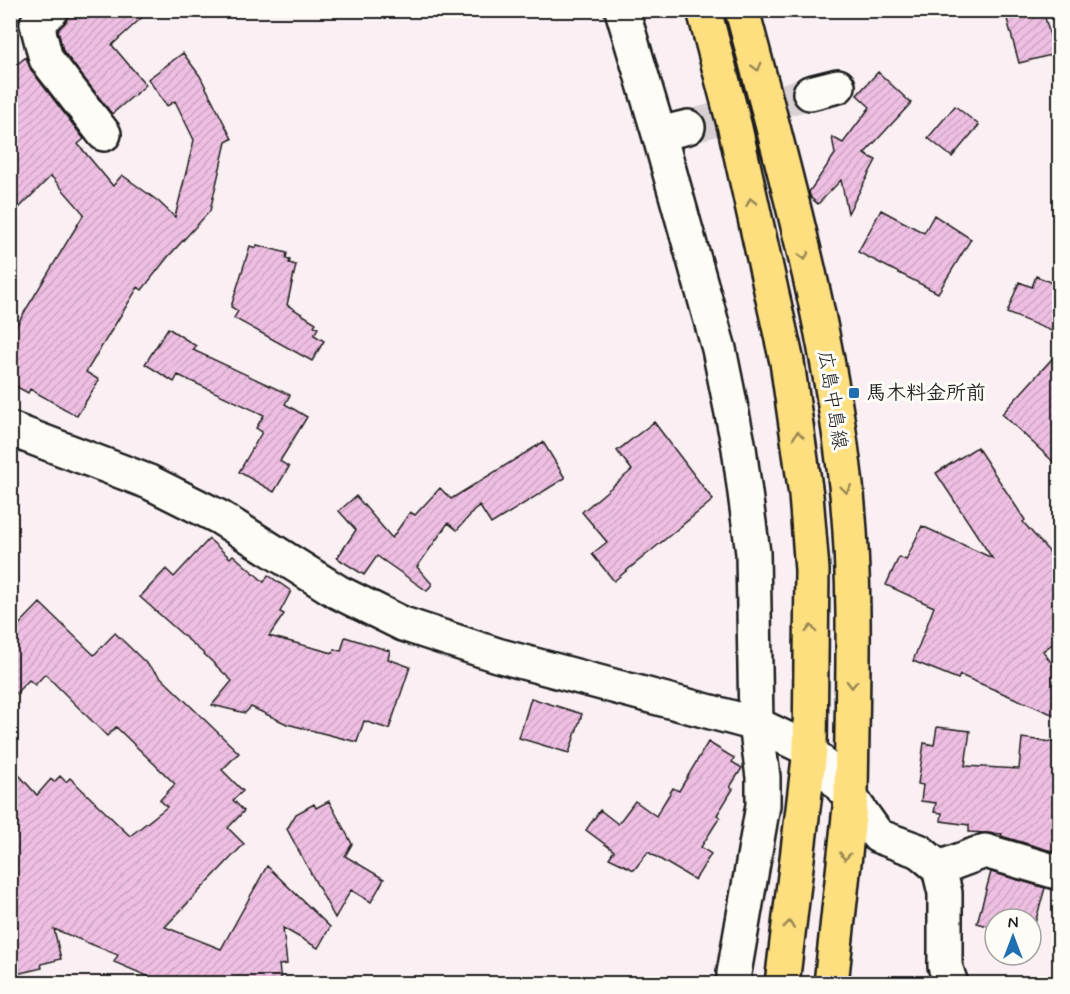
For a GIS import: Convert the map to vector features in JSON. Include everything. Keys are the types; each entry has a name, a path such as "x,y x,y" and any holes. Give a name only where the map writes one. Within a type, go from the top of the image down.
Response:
{"main road":[{"name":"広島中島線","path":"704,10 735,128 787,362 806,495 812,570 810,750 782,984"},
{"name":"広島中島線","path":"742,10 778,144 825,348 846,492 853,571 851,798 831,984"}],"street":[{"path":"52,10 37,24 46,59 104,134"},
{"path":"622,10 674,130 739,448 753,553 756,724 763,777 763,805 734,984"},
{"path":"10,429 150,482 209,512 338,592 403,624 497,655 756,724 810,750 851,798 878,836 919,850 939,868 945,893 945,966 951,984"},
{"path":"939,868 985,850 1059,873"}],"building":[{"path":"74,10 150,10 112,45 146,85 112,114 63,51 58,30"},
{"path":"1043,10 1055,54 1019,63 1007,19"},
{"path":"183,53 200,76 232,139 226,142 210,211 167,258 142,290 138,287 86,372 99,380 77,416 30,389 28,393 10,383 10,336 84,214 51,176 10,217 10,138 19,132 10,121 10,70 26,57 31,70 84,139 78,144 113,186 122,175 158,201 175,217 194,140 175,101 167,106 148,79"},
{"path":"878,72 911,103 864,154 876,160 848,213 841,180 818,204 811,198 809,192 835,154 832,137 843,143 870,107 857,95"},
{"path":"955,106 979,125 952,157 928,138"},
{"path":"881,210 924,233 934,215 971,239 938,293 858,252"},
{"path":"257,245 287,253 286,259 290,260 289,263 296,265 287,305 316,323 314,326 318,328 314,335 324,341 312,361 234,318 238,311 231,307 250,246 256,248"},
{"path":"1036,276 1059,286 1059,334 1007,313 1019,282 1032,287"},
{"path":"168,328 196,346 193,350 290,395 285,404 307,417 280,461 289,467 274,492 239,472 262,432 256,428 264,415 178,375 174,382 145,364"},
{"path":"1059,351 1059,467 1002,414"},
{"path":"654,422 713,500 614,581 592,554 607,542 582,512 632,470 617,451"},
{"path":"543,442 565,478 491,524 479,505 457,530 448,523 417,567 432,584 427,591 377,556 364,575 337,558 356,530 339,511 356,496 392,538 410,512 415,515 440,488 451,499"},
{"path":"977,447 1025,520 1023,522 1059,563 1059,639 1043,651 1059,674 1059,717 960,675 958,679 913,661 934,607 886,585 899,557 906,560 922,526 992,558 936,473"},
{"path":"209,539 230,558 233,555 264,582 268,575 291,591 280,612 284,614 269,636 333,653 334,649 341,651 345,637 390,651 388,659 410,667 389,729 364,721 357,742 287,724 251,707 245,713 212,705 232,681 140,597 166,569 174,577"},
{"path":"40,603 94,655 115,633 239,753 222,770 243,791 233,800 244,811 228,828 244,844 165,927 221,949 267,866 330,927 318,948 283,928 287,964 279,965 281,980 254,984 166,984 114,962 118,955 54,929 61,959 41,964 42,968 16,974 15,966 10,967 10,765 37,795 51,779 54,782 60,776 66,782 70,778 130,836 167,807 160,800 175,784 116,727 107,736 45,674 35,685 29,680 10,699 10,634"},
{"path":"531,698 582,714 569,753 519,738"},
{"path":"937,727 970,731 965,766 1019,769 1022,738 1059,743 1059,834 1055,852 1001,836 1002,834 969,832 969,825 941,821 942,813 934,812 936,803 921,801 923,785 918,784 924,743 934,745"},
{"path":"708,742 734,758 732,762 742,768 730,787 733,789 717,815 720,817 701,847 711,854 695,880 648,852 634,870 609,858 614,851 586,830 600,810 618,824 635,801 656,816 673,788 679,791"},
{"path":"329,801 352,844 345,856 384,879 371,902 351,890 335,918 287,829 296,814 314,804 316,808"},
{"path":"991,872 1045,888 1040,907 983,907 983,925 977,923"}],"tunnel":[{"path":"688,127 810,93"}],"place":[{"name":"馬木料金所前","path":"854,393"}]}
